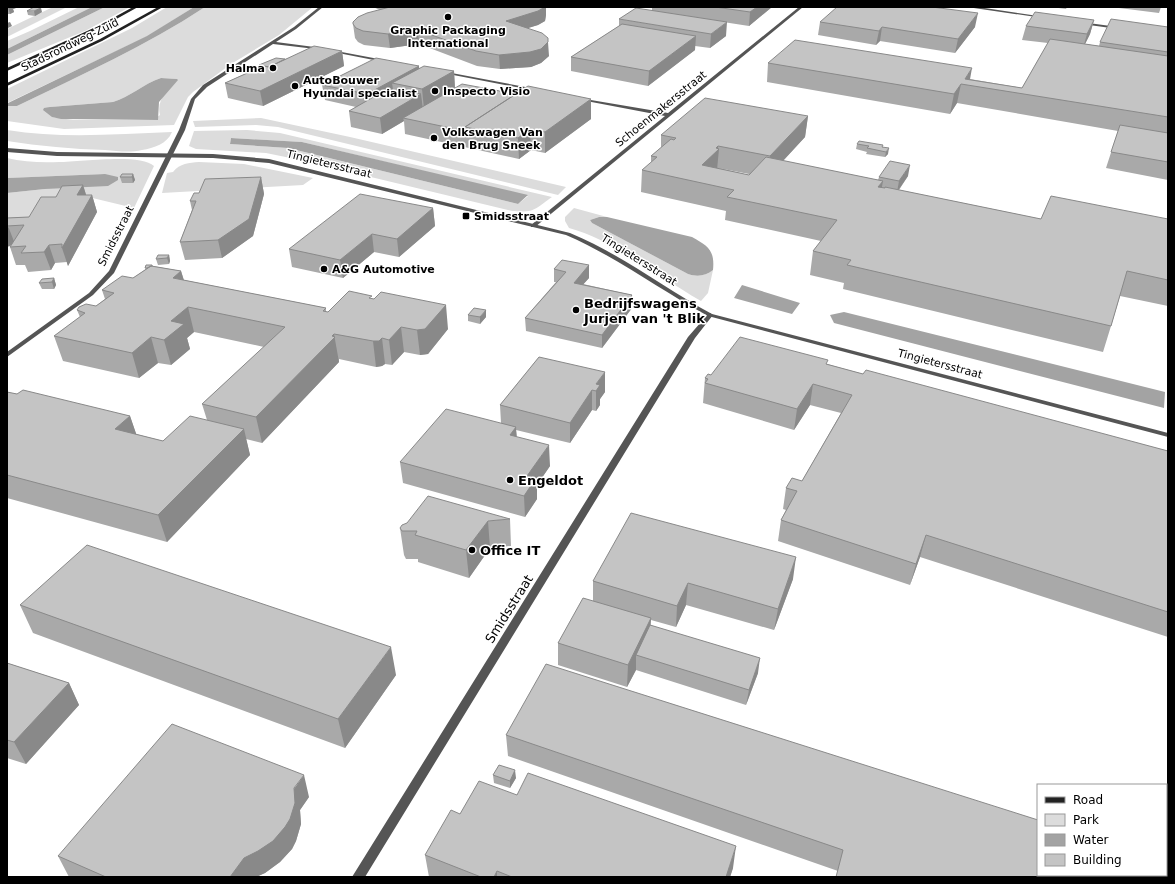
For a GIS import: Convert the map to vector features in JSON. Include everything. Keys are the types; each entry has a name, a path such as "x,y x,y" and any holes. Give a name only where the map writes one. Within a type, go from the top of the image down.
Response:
{"main road":[{"name":"Stadsrondweg-Zuid","path":"7,70 101,26 136,7"},
{"name":"Stadsrondweg-Zuid","path":"7,85 101,40 161,7"}],"street":[{"name":"Smidsstraat","path":"7,355 91,294 112,272 168,155 182,130 193,99 205,86 273,43 321,7"},
{"name":"Schoenmakersstraat","path":"534,226 801,7"},
{"path":"969,7 1045,18"},
{"path":"1076,22 1122,28"},
{"path":"273,43 304,46 393,63"},
{"path":"440,72 539,91"},
{"path":"578,98 670,115"},
{"name":"Tingietersstraat","path":"7,147 18,151"},
{"name":"Tingietersstraat","path":"7,150 57,154 214,156 269,161 568,234 600,248 688,304 710,315 1168,435"},
{"name":"Smidsstraat","path":"358,877 692,337 710,315"}],"green space":[{"path":"53,7 67,7 7,37 7,29"},
{"path":"79,7 92,7 7,49 7,41"},
{"path":"105,7 130,7 85,31 7,63 7,55"},
{"path":"167,7 194,7 148,36 7,103 7,89 132,28"},
{"path":"205,7 313,7 279,35 231,64 193,92 188,97 174,125 64,129 7,121 7,106 17,106 113,60","holes":["161,78 177,79 161,100 159,109 160,115 153,120 73,120 52,117 50,107 113,102"]},
{"path":"261,118 566,187 558,195 278,127 256,125 195,127 193,121"},
{"path":"7,130 28,133 69,135 172,132 167,140 160,145 128,152 56,147 7,141"},
{"path":"247,130 280,133 552,197 530,211 512,211 321,165 324,164 312,161 310,162 266,153 196,149 189,146 194,131","holes":["231,138 302,142 528,196 518,204 288,148 230,144"]},
{"path":"7,158 46,162 124,159 147,162 154,166 134,208 80,195 7,235 7,193 45,189 105,174 7,178"},
{"path":"199,162 244,164 313,178 303,185 162,193 167,173 173,172 185,164"},
{"path":"574,208 607,217 599,217 590,220 592,223 688,274 701,275 707,274 713,270 708,293 701,301 621,251 587,234 569,228 565,221 565,217"}],"water":[{"path":"92,7 105,7 7,55 7,49"},
{"path":"194,7 205,7 160,35 113,60 17,106 7,106 8,103 147,36"},
{"path":"161,78 178,80 159,102 158,120 61,119 52,117 43,110 44,108 50,107 113,102"},
{"path":"231,138 302,142 528,195 518,204 288,148 230,144"},
{"path":"105,174 118,177 118,180 108,186 45,189 7,193 7,178"},
{"path":"599,217 607,217 692,237 709,249 713,258 713,270 707,274 701,275 688,274 592,223 590,220"},
{"path":"742,285 800,303 792,314 734,298"},
{"path":"844,312 1165,392 1164,408 834,323 830,315"}],"building":[{"path":"34,7 41,8 34,11 27,11"},
{"path":"390,7 545,7 538,11 506,21 542,33 548,38 548,42 541,49 530,52 499,55 476,51 418,30 388,34 363,31 356,28 353,24 358,17"},
{"path":"715,7 757,7 750,12"},
{"path":"837,7 932,7 978,13 958,39 882,27 879,31 820,22"},
{"path":"636,8 727,22 711,34 619,19"},
{"path":"1035,12 1094,20 1087,34 1026,26"},
{"path":"1111,19 1168,27 1168,52 1100,42"},
{"path":"622,24 696,36 649,71 571,57"},
{"path":"1050,39 1168,56 1168,117 961,84 954,94 768,63 795,40 972,68 965,79 1022,88"},
{"path":"314,46 342,51 260,91 225,83 263,66 269,67"},
{"path":"276,58 285,59 269,67 259,65"},
{"path":"376,58 419,66 367,94 322,85"},
{"path":"424,66 454,71 422,89 392,83"},
{"path":"462,84 516,94 465,127 465,131 403,118"},
{"path":"528,86 591,99 545,132 530,129 518,138 465,127"},
{"path":"402,90 421,94 380,118 349,111 377,95 388,98"},
{"path":"705,98 808,116 770,156 718,146 716,148 719,149 702,165 749,175 766,157 883,181 878,187 885,187 1041,219 1051,196 1168,219 1168,280 1127,271 1111,326 847,265 851,260 813,251 837,220 727,197 734,190 642,170 657,157 651,156 671,139 674,140 676,138 661,135"},
{"path":"1120,125 1168,133 1168,162 1111,152"},
{"path":"859,141 883,145 882,147 889,148 886,152 867,148 869,146 857,144"},
{"path":"890,161 910,165 899,181 879,177"},
{"path":"122,174 133,174 132,177 120,177"},
{"path":"261,177 249,219 218,240 180,242 196,201 190,201 194,193 199,193 205,179"},
{"path":"83,185 77,195 92,195 62,248 62,244 49,245 44,252 21,253 26,246 10,247 24,225 7,226 7,218 29,217 41,197 56,197 62,186"},
{"path":"360,194 433,208 397,239 372,234 340,260 289,249"},
{"path":"158,255 169,255 167,258 156,259"},
{"path":"562,260 589,265 574,283 632,295 602,335 525,318 566,272 554,269"},
{"path":"146,265 152,265 152,266 145,268"},
{"path":"151,266 181,271 173,278 326,308 323,311 328,312 349,291 372,296 369,298 374,299 381,292 446,305 425,329 417,330 401,327 389,340 382,338 379,341 373,341 334,334 332,336 335,337 256,417 202,404 285,327 188,307 171,321 184,324 164,340 151,337 132,353 54,336 85,313 77,310 79,307 86,304 96,306 114,293 102,290 122,276 133,278"},
{"path":"54,278 52,282 39,283 42,279"},
{"path":"474,308 486,310 480,317 468,315"},
{"path":"740,337 828,360 826,364 863,374 866,370 1168,451 1168,612 926,535 916,564 781,520 797,491 786,488 792,478 802,481 852,395 813,384 797,409 705,383 708,379 705,378 708,374 711,375"},
{"path":"539,357 605,372 596,384 600,385 596,391 592,390 570,423 500,405"},
{"path":"23,390 130,416 115,429 163,441 190,416 244,429 158,515 7,475 7,392 17,394"},
{"path":"446,409 516,427 510,435 549,445 527,476 536,478 524,496 400,462"},
{"path":"428,496 510,519 488,521 466,550 415,535 417,531 402,531 400,528 402,525 407,523"},
{"path":"631,513 796,557 778,609 688,583 677,606 593,581"},
{"path":"87,545 391,647 338,719 20,605"},
{"path":"583,598 651,618 628,665 558,643"},
{"path":"650,625 760,658 749,690 636,655"},
{"path":"7,663 69,683 14,742 7,740"},
{"path":"546,664 1037,820 1037,876 1040,877 836,877 843,850 506,735"},
{"path":"172,724 304,775 294,788 295,803 290,819 273,841 244,858 230,877 106,877 58,856"},
{"path":"499,765 515,770 510,781 493,775"},
{"path":"528,773 736,846 726,877 512,877 497,871 494,877 481,877 425,855 451,810 460,814 479,781 517,795"},
{"path":"1168,858 1168,877 1081,877 1167,876"}],"place":[{"name":"Graphic Packaging International","path":"448,17"},
{"name":"Halma","path":"273,68"},
{"name":"AutoBouwer Hyundai specialist","path":"295,86"},
{"name":"Inspecto Visio","path":"435,91"},
{"name":"Volkswagen Van den Brug Sneek","path":"434,138"},
{"name":"Smidsstraat","path":"466,216"},
{"name":"A&G Automotive","path":"324,269"},
{"name":"Bedrijfswagens Jurjen van 't Blik","path":"576,310"},
{"name":"Engeldot","path":"510,480"},
{"name":"Office IT","path":"472,550"}]}
